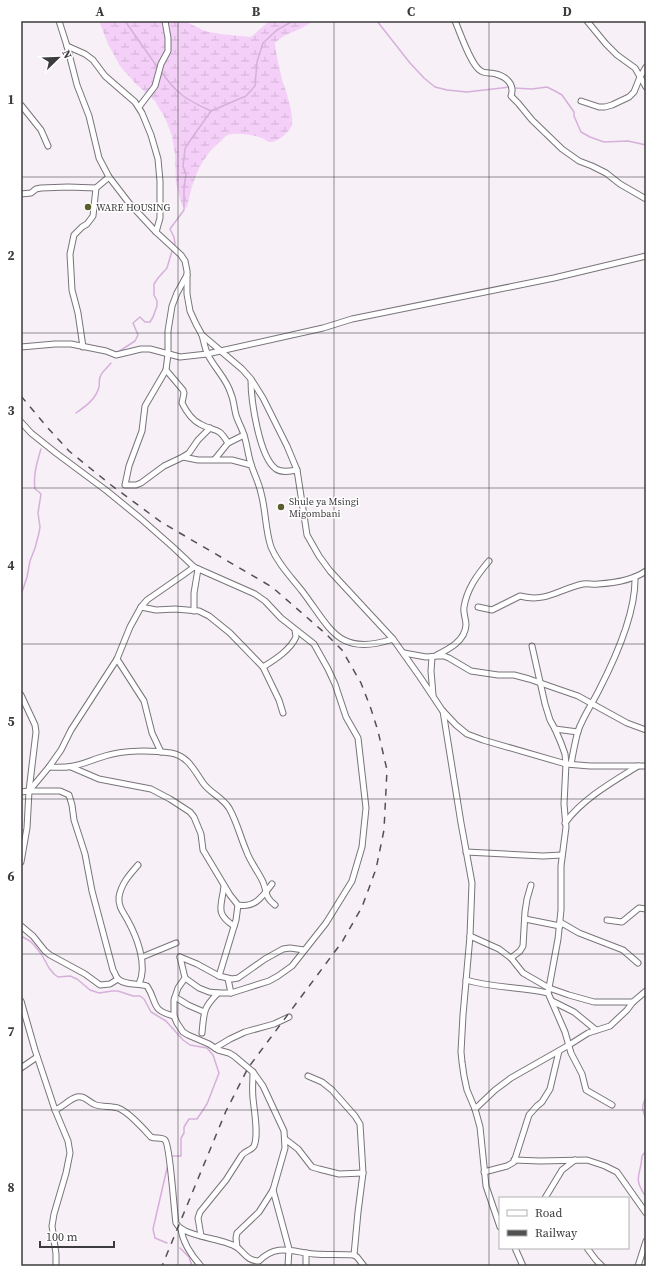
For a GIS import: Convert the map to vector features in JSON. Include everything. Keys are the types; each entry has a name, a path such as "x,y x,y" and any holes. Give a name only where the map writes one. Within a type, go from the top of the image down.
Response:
{"street":[{"path":"59,21 77,85 89,116 99,158 109,177 129,203 185,261 187,274 187,294 190,310 202,335 207,354 228,385 231,393 237,417 244,435 251,465 262,495 267,534 271,547 287,573 335,635 344,641 355,644 377,645 393,639"},
{"path":"139,107 155,86 161,64 168,51 168,38 165,21"},
{"path":"455,21 470,57 479,70 486,73 495,73 508,80 512,88 510,96 554,142 579,161 606,173 620,184 646,199"},
{"path":"587,21 617,55 635,68 646,87"},
{"path":"67,46 85,54 93,60 108,80 139,107 151,135 158,159 160,181 160,218 156,232"},
{"path":"581,101 599,107 612,105 629,97 634,92 640,77 646,68"},
{"path":"21,105 41,130 48,146"},
{"path":"83,347 78,313 72,290 70,254 74,235 93,216 96,188 109,177"},
{"path":"21,194 31,193 36,189 41,188 68,186 96,188"},
{"path":"21,348 55,344 70,344 106,350 116,355 141,349 157,350 180,357 207,354 323,328 352,319 554,278 646,256"},
{"path":"187,274 172,306 168,331 166,370 145,406 142,431 129,466 125,484 136,485 141,483 164,466 183,457 189,453 198,440 210,428"},
{"path":"202,335 252,379 263,398 297,470 307,534 319,556 334,576 393,639 442,710 456,725 467,734 483,740 568,764 590,766 646,766"},
{"path":"166,370 183,390 184,393 182,403 194,420 201,425 218,430 228,444"},
{"path":"252,379 251,390 257,430 270,462 274,468 280,471 287,472 297,470"},
{"path":"21,422 31,433 123,504 196,568 255,594 265,601 274,612 314,644 322,658 335,684 346,717 358,738 366,808 362,846 352,881 326,923 292,966 278,976 260,985 230,993 209,992 199,988 185,978 180,957 228,979 238,978 264,959 283,949 290,948 304,950"},
{"path":"215,459 228,444 244,435"},
{"path":"183,457 198,460 232,460 251,465"},
{"path":"433,656 454,646 460,640 466,626 464,609 469,590 474,579 488,561"},
{"path":"29,791 60,750 71,730 117,659 130,626 141,607 147,600 196,568"},
{"path":"194,611 196,568"},
{"path":"478,606 492,610 520,596 528,599 542,597 584,584 610,583 635,577 646,571"},
{"path":"612,1105 586,1090 584,1080 571,1053 549,991 560,924 562,894 560,871 565,840 564,804 568,764 578,732 604,680 624,633 631,610 635,588 635,577"},
{"path":"141,607 156,610 175,609 203,613 230,633 263,666 283,713"},
{"path":"263,666 279,656 294,640 296,636 295,630"},
{"path":"532,646 550,720 555,729 568,764"},
{"path":"404,653 426,657 438,656 449,658 471,672 514,675 541,683 578,696 627,723 646,730"},
{"path":"433,656 431,671 433,696"},
{"path":"117,659 144,702 152,733 161,752"},
{"path":"21,695 35,725 36,732 29,791 27,828 21,862"},
{"path":"442,710 472,883 470,936 466,965 461,1052 467,1090 475,1109 480,1127 486,1186 499,1224"},
{"path":"555,729 578,732"},
{"path":"49,766 71,767 105,756 120,753 161,752 184,757 205,786 222,799 228,808 238,827 246,850 262,881 269,900 275,905"},
{"path":"565,822 577,808 610,783 639,766"},
{"path":"71,767 99,779 151,789 190,812 194,817 201,834 203,850 224,886 238,905 245,906 256,902 266,893 272,884"},
{"path":"21,792 60,792 66,793 71,798 74,820 85,854 92,891 113,970 118,979 129,984 147,986 155,1004 161,1012 174,1016"},
{"path":"466,852 529,856 562,856"},
{"path":"138,865 123,885 119,896 119,903 121,910 128,920 142,957 142,974 139,984"},
{"path":"224,886 221,912 224,919 234,926"},
{"path":"511,958 520,951 523,946 527,899 531,886"},
{"path":"219,976 234,926 238,905"},
{"path":"607,920 622,922 639,908 646,909"},
{"path":"525,919 560,924 623,950 638,963"},
{"path":"21,926 38,941 45,951 85,974 100,985 110,984 118,979"},
{"path":"470,936 499,949 511,958 523,973 549,991"},
{"path":"142,957 176,943"},
{"path":"185,978 178,988 175,997 174,1016 177,1023 183,1032 234,1056 253,1072 260,1082 284,1131 284,1148 273,1190 259,1212 237,1233 237,1247"},
{"path":"228,979 230,993"},
{"path":"466,980 490,986 549,991 594,1002 633,1002"},
{"path":"475,1109 504,1082 588,1033 610,1026 646,991"},
{"path":"202,1033 204,1012 207,1004 218,993"},
{"path":"175,997 204,1012"},
{"path":"21,1001 37,1057 55,1110 68,1141 70,1153 52,1226 56,1266"},
{"path":"552,1001 574,1012 596,1030"},
{"path":"215,1048 245,1032 274,1024 289,1017"},
{"path":"484,1172 513,1163 529,1115 542,1102 550,1089 559,1051"},
{"path":"21,1068 37,1057"},
{"path":"201,1236 198,1218 200,1212 226,1180 242,1154 253,1148 255,1145 256,1128 253,1097 253,1072"},
{"path":"308,1076 322,1082 332,1090 355,1116 360,1124 363,1173 354,1255"},
{"path":"55,1110 79,1096 95,1105 120,1108 151,1137 156,1139 163,1138 167,1142 176,1223 181,1229 237,1247 250,1259 257,1263 262,1257 274,1250 289,1249 313,1254 354,1255 364,1266"},
{"path":"285,1139 298,1149 312,1167 339,1174 363,1173"},
{"path":"514,1160 587,1160 593,1162 617,1172 646,1213"},
{"path":"546,1197 562,1170 575,1160"},
{"path":"273,1190 289,1249 288,1266"},
{"path":"181,1229 182,1239 201,1266"},
{"path":"638,1266 646,1242"},
{"path":"515,1249 523,1266"},
{"path":"588,1249 602,1266"},
{"path":"306,1253 306,1266"}],"green space":[{"path":"99,21 184,21 205,31 251,37 269,21 313,21 284,36 275,43 282,79 290,107 292,124 290,129 284,136 273,142 245,134 232,134 226,136 206,156 197,172 187,208 182,206 176,183 175,154 172,136 166,120 155,101 135,83 120,66 108,44"}],"waterway":[{"path":"125,21 158,68"},
{"path":"175,244 174,237 170,229 184,210 184,186 186,175 183,166 185,149 187,145 211,111 246,96 255,86 257,62 263,43 277,30 293,21"},
{"path":"377,21 410,63 435,87 467,92 510,87"},
{"path":"161,71 166,79 183,96 211,111"},
{"path":"514,88 532,89 547,87 562,95 574,112 574,116 581,132 590,137 604,142 628,141 646,145"},
{"path":"118,352 135,341 138,335 133,323 140,317 145,322 150,322 153,317 157,306 157,301 154,295 154,284 167,268 172,251"},
{"path":"76,413 87,405 96,395 99,387 100,376 111,363"},
{"path":"21,595 40,527 38,513 41,494 35,489 35,474 41,449"},
{"path":"21,936 34,945 42,955 49,968 58,977 70,976 77,979 90,990 99,993 118,991 133,996 140,996 144,999 151,1012 166,1021 183,1040 190,1045 207,1048 213,1055 219,1073 207,1104 197,1119 189,1119 184,1127 184,1133 181,1138 181,1156 170,1156"},
{"path":"646,1097 643,1104 646,1119"},
{"path":"646,1151 642,1156 638,1176 639,1185 646,1197"},
{"path":"167,1243 155,1238 153,1229 168,1164"},
{"path":"180,1248 189,1257 192,1266"}],"railway":[{"path":"21,396 69,451 111,485 161,522 272,587 342,650 361,683 371,709 387,770 384,830 376,869 362,907 342,942 248,1068 226,1111 162,1266"}],"place":[{"name":"WARE HOUSING","path":"88,207"},
{"name":"Shule ya Msingi Migombani","path":"281,507"}]}
